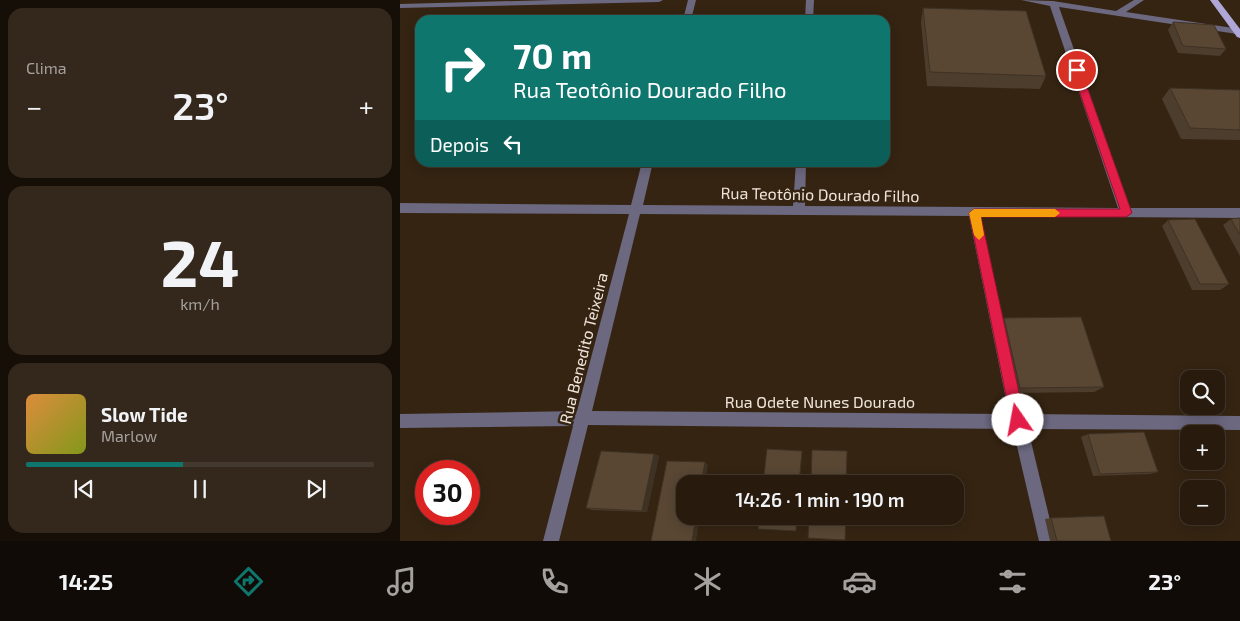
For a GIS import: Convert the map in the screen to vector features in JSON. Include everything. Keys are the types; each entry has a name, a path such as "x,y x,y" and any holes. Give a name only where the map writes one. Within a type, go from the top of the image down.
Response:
{"main road":[{"path":"1214,0 1238,33"}],"street":[{"path":"400,6 659,0"},
{"path":"688,15 692,0"},
{"path":"809,15 810,0"},
{"path":"1025,0 1238,33"},
{"path":"1117,14 1140,0"},
{"path":"1053,3 1126,213"},
{"name":"Rua Benedito Teixeira","path":"552,541 647,167"},
{"path":"799,209 800,167"},
{"name":"Rua Teotônio Dourado Filho","path":"400,208 799,209 974,213 1240,214"},
{"path":"974,213 1046,541"},
{"name":"Rua Odete Nunes Dourado","path":"400,421 584,418 1240,422"}],"building":[{"path":"923,8 1026,11 1046,76 930,72"},
{"path":"1173,22 1214,25 1226,49 1183,46"},
{"path":"1170,88 1240,90 1240,130 1190,128"},
{"path":"1240,218 1240,235 1231,219"},
{"path":"1195,219 1229,284 1200,284 1168,220"},
{"path":"1081,317 1104,387 1020,388 1004,318"},
{"path":"1144,432 1158,472 1100,474 1088,434"},
{"path":"767,449 802,451 800,475 764,475"},
{"path":"812,450 847,451 846,475 811,475"},
{"path":"601,451 654,454 642,511 586,508"},
{"path":"667,461 705,462 703,475 676,475 676,525 695,525 692,541 651,541"},
{"path":"1104,516 1111,541 1057,541 1051,518"},
{"path":"759,525 796,525 796,531 758,529"},
{"path":"809,525 846,525 845,540 808,538"}],"slow traffic":[{"path":"979,235 974,213 1055,213"}],"route":[{"path":"1018,420 974,213 1126,213 1077,70"}]}
